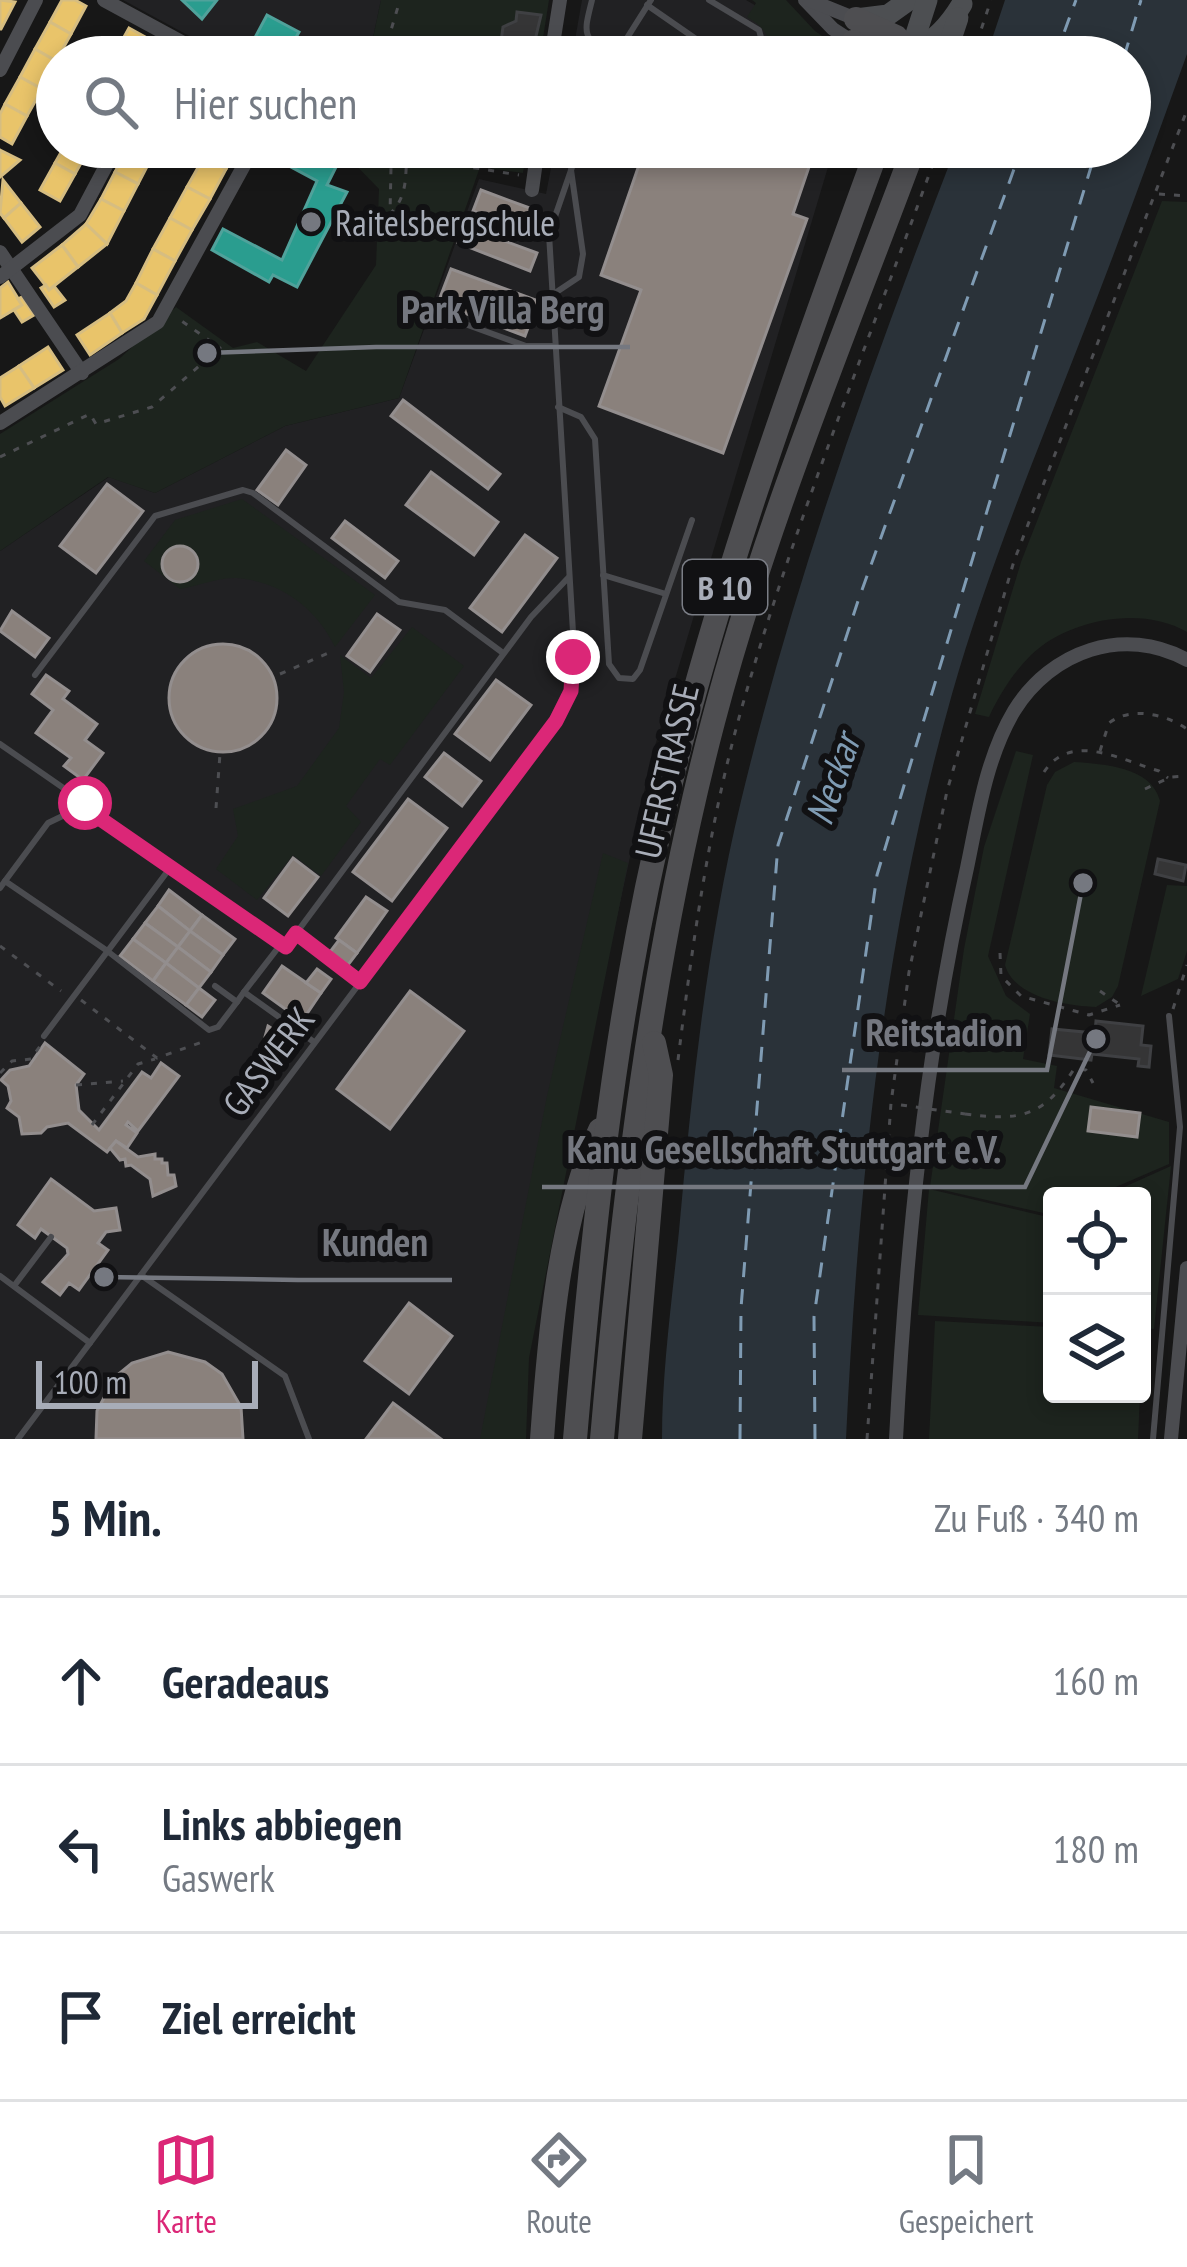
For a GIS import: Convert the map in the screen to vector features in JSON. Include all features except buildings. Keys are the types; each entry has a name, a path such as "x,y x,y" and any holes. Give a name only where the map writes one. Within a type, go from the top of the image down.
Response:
{"highway":[{"name":"UFERSTRASSE","path":"575,1439 609,1112 655,849 689,710 753,501 871,168"},
{"name":"UFERSTRASSE","path":"602,1439 650,1023 712,724 789,480 903,168"},
{"name":"B 10","path":"630,1439 661,1075 650,1023"},
{"name":"B 10","path":"542,1439 560,1273 585,1162 609,1112"}],"main road":[{"path":"860,29 909,0"},
{"path":"917,36 927,0"},
{"path":"936,36 963,2"},
{"path":"951,36 963,2"}],"street":[{"path":"0,70 36,0"},
{"path":"104,0 169,36"},
{"path":"554,36 560,0"},
{"path":"807,0 860,29"},
{"path":"807,0 832,29 860,29"},
{"path":"7,272 80,214 105,168"},
{"path":"0,423 158,322 242,168"},
{"path":"533,183 535,168"},
{"path":"0,251 7,272 82,373"},
{"path":"896,1439 914,1199 946,967 987,776 1013,713 1048,672 1102,646 1148,645 1187,660"},
{"path":"1172,1439 1187,1268"}],"lane":[{"path":"587,36 584,30 592,0"},
{"path":"709,0 763,36"},
{"path":"626,36 649,3 694,36"},
{"path":"552,295 578,277 583,254 571,169"},
{"name":"GASWERK","path":"18,1439 556,721 571,691 573,632 549,234 571,169"},
{"path":"465,324 526,346 555,346"},
{"path":"558,407 581,417 595,439 609,664 620,678 633,679 640,670 692,520"},
{"path":"34,675 155,516 243,490 254,493 400,602 445,610 504,653"},
{"path":"603,575 666,594"},
{"path":"0,745 286,947 531,617 568,578"},
{"path":"89,811 75,810 48,824 2,884 106,950 209,1030 218,1027 281,944"},
{"path":"44,1036 170,868"},
{"path":"296,933 360,982"},
{"path":"215,986 237,1001"},
{"path":"244,992 315,1043"},
{"path":"1153,1439 1180,1127 1169,1016"},
{"path":"14,1286 51,1237"},
{"path":"141,1275 285,1376 309,1439"},
{"path":"0,1276 90,1343"}],"path":[{"path":"389,36 400,0"},
{"path":"979,36 992,0"},
{"path":"1187,110 1157,194 1187,196"},
{"path":"391,168 390,214 400,203 407,168"},
{"path":"457,168 533,183"},
{"path":"676,1075 696,918 743,703 822,461 931,168"},
{"path":"0,457 90,414 96,424 152,406 220,348 165,309"},
{"path":"280,674 333,651"},
{"path":"1099,753 1109,723 1127,713 1171,721 1187,729"},
{"path":"1044,772 1057,756 1070,750 1099,753 1168,778"},
{"path":"217,808 220,754"},
{"path":"1145,788 1187,776"},
{"path":"0,946 157,1058"},
{"path":"1000,953 1000,976 1021,997 1088,1015 1120,1005 1100,991"},
{"path":"1169,1016 1187,965"},
{"path":"92,1125 138,1064 207,1041 218,1027"},
{"path":"0,1073 12,1061 31,1059 44,1036"},
{"path":"890,1103 1010,1119 1056,1094 1074,1069 1085,1070 1093,1083"},
{"path":"76,1085 125,1081"}],"shaded area":[{"path":"123,0 381,0 373,36 189,36"},
{"path":"381,0 549,0 543,36 373,36"},
{"path":"582,0 746,0 808,36 576,36"},
{"path":"752,0 786,0 822,36 768,36 747,17 756,3"},
{"path":"358,168 480,168 399,398 285,426 155,493 108,477 0,551 0,434 119,359 176,307 233,348 257,342 306,371 376,265 379,189"},
{"path":"487,168 524,168 523,173"},
{"path":"551,168 828,168 652,756 564,1160 525,1361 519,1439 0,1439 0,551 109,477 155,493 285,426 399,398 479,179 546,194"},
{"path":"1162,201 1187,202 1187,632 1149,619 1128,618 1065,632 1024,662 989,717 975,714 1021,562"},
{"path":"242,499 375,595 335,647 308,609 283,591 237,578 180,589 144,561 175,520"},
{"path":"412,627 464,666 390,765 380,759 346,806 361,822 321,876 293,855 257,900 216,869 238,836 233,809 297,786 339,728 344,692 340,655 371,678"},
{"path":"1016,751 1033,755 988,956 1006,996 1030,1014 1023,1059 1057,1066 1054,1088 1169,1122 1169,1164 1116,1187 1043,1187 1043,1213 930,1187 964,949 984,847"},
{"path":"1074,762 1137,774 1160,801 1118,986 1112,997 1096,1007 1056,1002 1030,992 1010,976 1005,965 1047,785 1055,772"},
{"path":"603,853 628,863 529,1358 526,1439 480,1439 547,1096"},
{"path":"1167,885 1187,886 1187,951 1178,979 1141,996"},
{"path":"1171,1166 1154,1329 1151,1187 1124,1187"},
{"path":"929,1189 1043,1216 1043,1322 918,1315"},
{"path":"935,1321 1043,1327 1043,1403 1140,1403 1138,1439 929,1439"}],"water":[{"path":"1005,0 1187,0 1187,54 1151,152 1151,36 993,36"},
{"name":"Neckar","path":"948,168 1145,168 995,561 928,786 878,1063 858,1251 846,1439 662,1439 695,1069 729,854 786,634 895,308"}],"ferry route":[{"path":"1063,36 1076,0"},
{"path":"1130,36 1141,0"},
{"path":"740,1439 741,1308 778,845 858,601 1014,168"},
{"path":"815,1439 814,1317 877,875 1091,168"}],"place":[{"name":"Raitelsbergschule","path":"311,222"},
{"name":"Park Villa Berg","path":"207,353"},
{"name":"Reitstadion","path":"1083,883"},
{"name":"Kanu Gesellschaft Stuttgart e.V.","path":"1096,1039"},
{"name":"Kunden","path":"104,1277"}],"route":[{"path":"85,803 89,811 286,947 296,933 360,982 556,721 571,691 573,657"}]}
